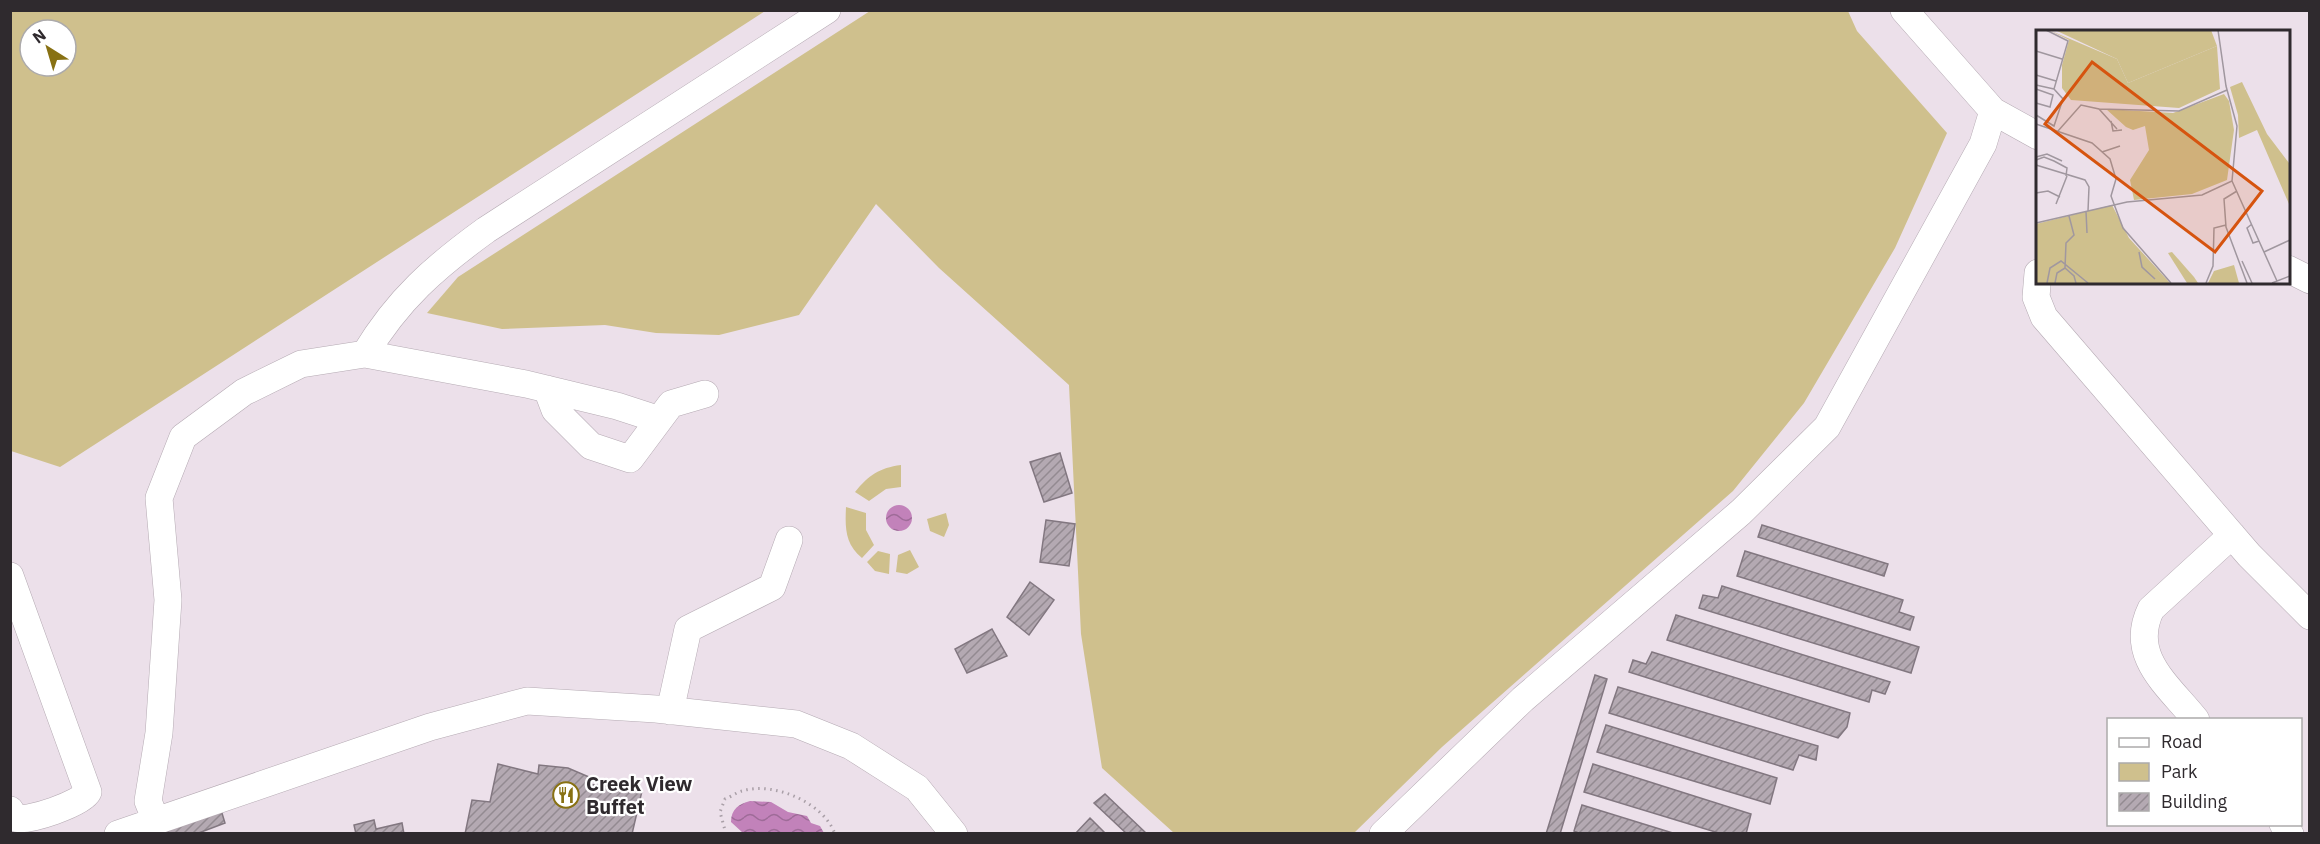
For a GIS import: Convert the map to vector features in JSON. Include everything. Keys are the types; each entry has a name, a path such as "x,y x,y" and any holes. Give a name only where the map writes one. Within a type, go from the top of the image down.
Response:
{"lane":[{"path":"365,354 382,326 411,290 442,262 486,230 827,10"},
{"path":"1904,10 1993,111 2036,135"},
{"path":"1383,834 1523,699 1741,512 1827,427 1983,144 1993,111"},
{"path":"2290,270 2310,280"},
{"path":"2037,284 2036,297 2044,317 2232,535 2310,616"},
{"path":"156,821 148,801 159,733 168,600 159,498 183,437 243,392 301,364 365,354 547,389 616,406 657,420"},
{"path":"547,389 555,410 591,446 630,459 671,404 705,394"},
{"path":"2194,718 2151,665 2142,643 2143,625 2151,609 2232,535"},
{"path":"670,711 688,629 772,587 789,540"},
{"path":"10,576 88,792 80,801 27,819 15,818 10,810"},
{"path":"118,834 430,727 528,701 670,711 796,724 851,746 917,788 954,834"}],"path":[{"path":"726,834 720,812 725,799 742,791 758,789 775,791 815,807 831,822 835,834"}],"green space":[{"path":"11,10 765,10 765,11 60,467 11,451"},
{"path":"870,11 1848,11 1857,31 1947,133 1895,248 1804,403 1733,491 1442,747 1354,833 1174,833 1102,768 1081,634 1069,385 939,268 876,204 799,315 719,335 656,333 605,325 502,329 427,313 458,277"},
{"path":"901,465 901,487 886,489 869,501 855,492 875,473"},
{"path":"846,507 866,513 866,530 874,545 862,558 852,547 847,535"},
{"path":"946,513 949,525 944,537 930,531 927,519"},
{"path":"910,550 919,567 907,574 896,572 898,555"},
{"path":"878,551 890,554 889,574 875,571 867,562"}],"water":[{"path":"899,505 908,509 912,518 908,527 899,531 890,527 886,518 890,509"},
{"path":"750,801 771,802 788,812 807,816 811,823 820,826 824,833 743,833 731,822 731,817 736,808"}],"building":[{"path":"1060,453 1072,493 1044,502 1030,462"},
{"path":"1046,520 1075,524 1069,566 1040,562"},
{"path":"1762,525 1888,564 1884,576 1758,537"},
{"path":"1745,551 1903,600 1899,612 1914,617 1910,630 1737,576"},
{"path":"1030,582 1054,600 1029,635 1007,617"},
{"path":"1722,586 1919,647 1911,673 1699,608 1703,595 1718,598"},
{"path":"1676,615 1890,682 1885,694 1872,690 1869,702 1667,640"},
{"path":"992,629 1007,656 967,673 955,649"},
{"path":"1652,652 1850,713 1847,727 1838,738 1629,672 1633,660 1646,664"},
{"path":"1595,675 1607,679 1560,834 1546,834"},
{"path":"1618,687 1818,746 1816,760 1799,755 1793,770 1609,713"},
{"path":"1606,725 1777,778 1770,804 1597,752"},
{"name":"Creek View Buffet","path":"498,764 538,774 539,765 568,768 589,777 588,784 642,791 632,834 465,834 472,800 490,802"},
{"path":"1593,764 1751,814 1746,834 1722,834 1584,792"},
{"path":"1105,794 1147,834 1127,834 1094,803"},
{"path":"1582,805 1676,834 1581,834 1574,831"},
{"path":"221,810 225,823 196,834 153,834"},
{"path":"1090,818 1106,834 1075,834"},
{"path":"374,820 376,829 402,823 404,834 356,834 354,825"}],"place":[{"name":"Creek View Buffet","path":"566,795"}]}
